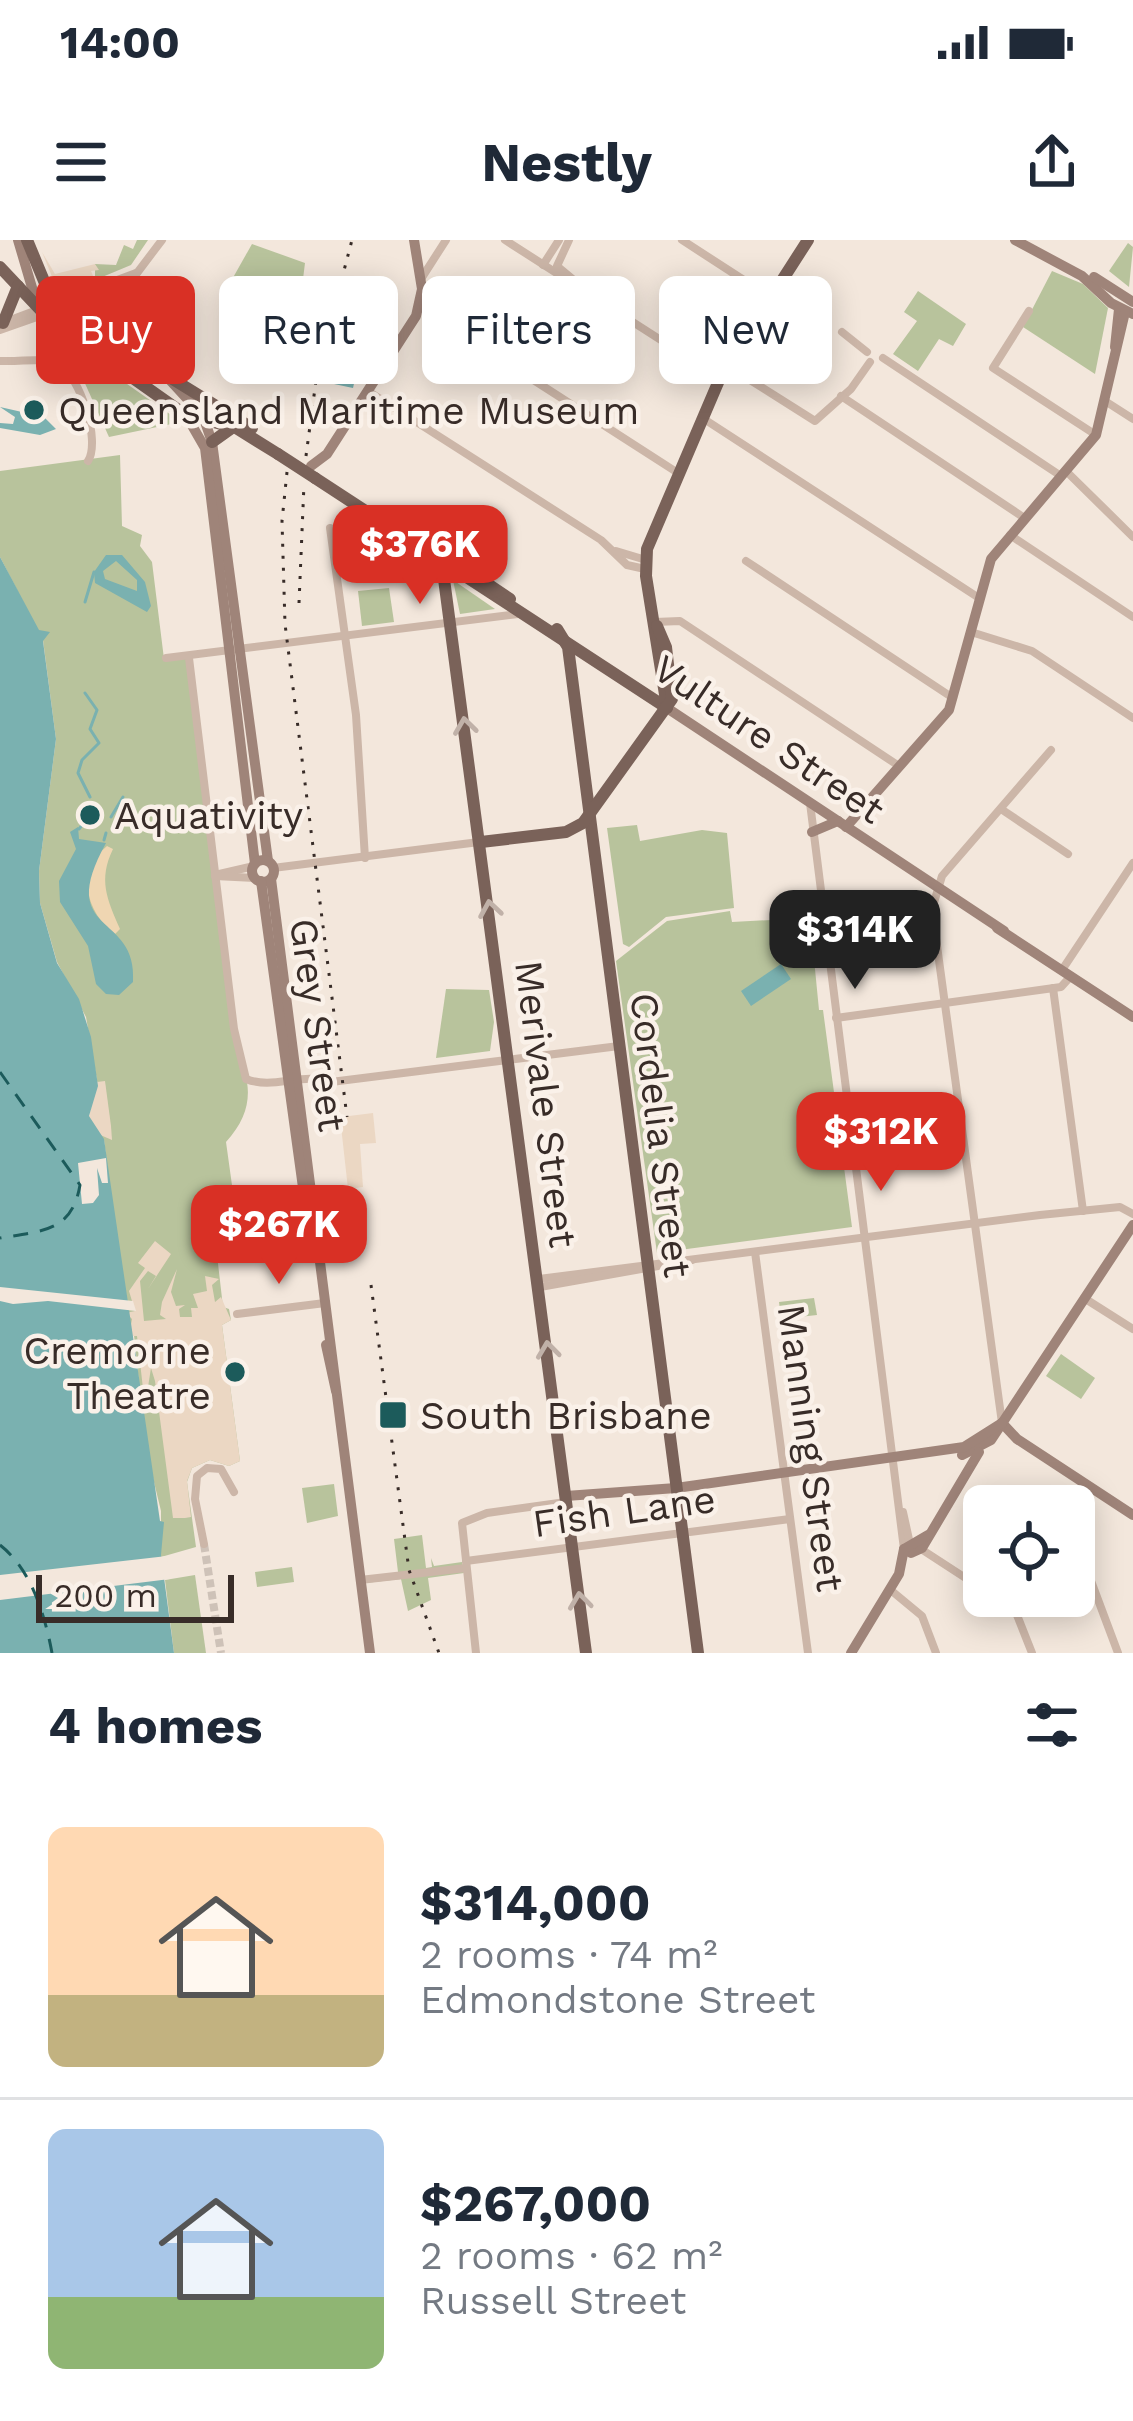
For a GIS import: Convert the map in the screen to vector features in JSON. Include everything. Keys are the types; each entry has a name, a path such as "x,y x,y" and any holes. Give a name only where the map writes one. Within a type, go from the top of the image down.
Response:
{"main road":[{"path":"27,240 45,276"},
{"path":"784,276 808,240"},
{"name":"Vulture Street","path":"0,267 36,305"},
{"path":"1,325 19,286"},
{"name":"Vulture Street","path":"143,384 186,415 233,427 316,471 668,708"},
{"name":"Vulture Street","path":"179,384 278,450"},
{"path":"668,708 646,565 678,473 717,384"},
{"path":"212,442 233,427"},
{"name":"Vulture Street","path":"316,471 442,564 619,675"},
{"name":"Merivale Street","path":"442,564 586,1653"},
{"path":"481,842 549,832 588,815 668,708 673,683 655,622"},
{"path":"556,629 568,647"},
{"name":"Cordelia Street","path":"568,647 698,1653"},
{"path":"568,667 588,657"},
{"path":"634,685 650,684 660,670"}],"street":[{"path":"18,240 36,296"},
{"path":"127,276 143,269 162,240"},
{"path":"316,471 420,307 414,240"},
{"path":"421,280 446,240"},
{"path":"505,240 560,276"},
{"path":"543,265 559,240"},
{"path":"569,240 557,263 570,276"},
{"path":"682,240 738,276"},
{"path":"1016,240 1105,285 1128,308"},
{"path":"1016,240 1128,308"},
{"path":"420,307 678,473"},
{"path":"812,832 842,824 899,766 954,699 991,559 1096,435 1114,347 1128,308"},
{"path":"1029,311 993,368 1096,435"},
{"path":"1,325 36,313"},
{"path":"756,384 812,420 822,418 868,357 842,332"},
{"path":"884,358 1063,474 1133,537"},
{"path":"0,361 54,362 68,374 95,443 88,461"},
{"name":"Grey Street","path":"174,384 206,422 212,442 262,871 370,1653"},
{"path":"368,391 609,548 627,565 646,565"},
{"path":"841,396 1023,517"},
{"path":"1105,401 1133,419"},
{"name":"Grey Street","path":"186,415 205,448 235,653"},
{"path":"703,418 979,598"},
{"path":"330,528 347,639 365,858"},
{"path":"1009,533 1133,617"},
{"path":"746,561 954,699"},
{"path":"166,658 519,614"},
{"path":"655,622 682,622 899,766"},
{"path":"970,632 1032,651 1133,718"},
{"path":"189,658 239,1066 251,1082 291,1078 331,1082 619,1046"},
{"name":"Vulture Street","path":"668,708 1133,1017"},
{"path":"1051,750 937,886 932,909 1002,1423 1017,1439 1133,1515"},
{"path":"810,803 898,1499 911,1549 963,1579"},
{"path":"1001,809 1068,854"},
{"path":"214,875 481,842"},
{"path":"836,1018 1053,988 1067,973 1133,863"},
{"path":"1053,988 1083,1211"},
{"path":"539,1283 973,1223 1120,1207 1133,1214"},
{"path":"848,1653 887,1598 911,1549 928,1535 1133,1225"},
{"path":"1120,1244 1133,1252"},
{"name":"Manning Street","path":"755,1252 808,1653"},
{"path":"1084,1298 1133,1329"},
{"path":"237,1313 323,1304"},
{"path":"476,1653 464,1521 567,1499 784,1474 968,1446 1002,1423"},
{"path":"894,1459 952,1456 981,1449"},
{"path":"952,1456 964,1468 961,1485"},
{"path":"202,1545 196,1478 209,1468 226,1472 234,1492"},
{"name":"Fish Lane","path":"359,1580 790,1519"},
{"path":"1095,1593 1118,1653"},
{"path":"887,1598 920,1615 936,1653"},
{"path":"1018,1617 1032,1653"}],"green space":[{"path":"137,240 148,240 131,265 95,276 95,264 116,265 124,245 133,249"},
{"path":"1128,243 1133,247 1129,287 1109,271"},
{"path":"252,244 305,263 303,276 234,276"},
{"path":"1052,271 1083,284 1108,308 1095,374 1023,327"},
{"path":"918,291 966,324 953,346 939,339 918,371 893,354 917,321 904,312"},
{"path":"85,384 127,384 181,422 109,437"},
{"path":"120,455 122,526 142,535 140,546 152,562 164,659 189,658 237,1050 248,1087 246,1109 226,1142 236,1214 213,1220 223,1307 229,1309 231,1320 222,1325 240,1461 229,1466 210,1460 192,1468 187,1482 196,1547 161,1557 161,1511 146,1449 104,1140 98,1134 98,1086 86,1017 57,962 40,903 39,871 56,739 43,640 0,557 0,471"},
{"path":"453,580 495,609 460,614"},
{"path":"389,588 394,622 362,626 358,591"},
{"path":"637,825 640,841 702,830 727,833 734,908 666,917 629,947 623,944 607,828"},
{"path":"730,911 732,922 810,918 852,1227 657,1253 616,961 667,921"},
{"path":"446,989 489,990 494,1022 490,1051 436,1058"},
{"path":"814,1298 817,1315 781,1319 779,1302"},
{"path":"1061,1354 1095,1378 1081,1399 1046,1376"},
{"path":"334,1484 338,1516 307,1523 302,1488"},
{"path":"422,1535 426,1568 432,1567 431,1558 434,1566 462,1562 464,1573 428,1578 431,1600 408,1611 401,1579 365,1583 398,1572 394,1539"},
{"path":"292,1567 294,1582 257,1587 255,1572"},
{"path":"195,1575 206,1653 174,1653 165,1580"}],"sand":[{"path":"107,846 113,849 105,880 120,929 115,934 97,915 88,892 91,868"}],"shaded area":[{"path":"42,252 55,274 95,264 99,270 91,271 93,276 52,276"},
{"path":"105,1081 112,1140 98,1134 89,1117 97,1082"},
{"path":"339,1108 341,1117 373,1113 376,1143 360,1144 363,1187 348,1189"},
{"path":"155,1241 171,1254 148,1289 156,1276 148,1271 140,1281 144,1321 166,1319 160,1315 162,1302 177,1269 171,1292 176,1306 185,1305 179,1309 180,1317 192,1317 191,1308 198,1308 193,1294 207,1291 205,1276 219,1279 212,1285 215,1302 221,1297 231,1320 222,1325 240,1461 229,1466 210,1460 192,1468 187,1481 191,1517 185,1518 173,1518 155,1381 151,1368 145,1406 137,1336 129,1336 132,1319 126,1313 135,1311 129,1291 145,1268 138,1263"}],"water":[{"path":"0,407 44,417 56,429 40,435 0,428 0,423 13,424 15,417"},
{"path":"106,555 122,555 145,582 151,606 147,612 95,583 94,572","holes":["116,561 137,580 137,591 105,579 103,571"]},
{"path":"0,557 39,630 50,632 43,641 56,739 39,871 40,903 57,963 79,999 91,1037 98,1086 89,1116 104,1139 160,1521 164,1522 161,1555 174,1653 0,1653"},
{"path":"78,827 79,839 106,843 92,873 89,894 93,910 124,944 131,959 133,982 119,995 106,994 96,984 88,946 60,902 59,881 76,849 70,832"},
{"path":"781,964 791,979 751,1006 741,991"}],"pier":[{"path":"106,1158 108,1183 102,1183 97,1168 99,1195 93,1203 82,1204 78,1163"},
{"path":"0,1287 133,1301 136,1311 48,1301 13,1304 0,1301"},
{"path":"167,1556 170,1579 0,1600 0,1575"}],"waterway":[{"path":"85,602 94,572"},
{"path":"85,693 97,710 90,729 99,743 82,760 78,773 90,797"},
{"path":"111,817 123,797"},
{"path":"79,829 83,824"},
{"path":"104,840 106,833"}],"ferry route":[{"path":"0,1072 80,1185 62,1221 42,1231 0,1238"},
{"path":"0,1545 35,1594 52,1653"}],"tunnel":[{"path":"204,1544 221,1653"}],"railway":[{"path":"306,456 317,373 352,240"},
{"path":"287,472 282,521 285,624 347,1117"},
{"path":"299,603 304,484"},
{"path":"371,1285 409,1570 439,1653"}],"place":[{"name":"Queensland Maritime Museum","path":"34,410"},
{"name":"Aquativity","path":"90,815"},
{"name":"Cremorne Theatre","path":"235,1372"},
{"name":"South Brisbane","path":"393,1415"}]}
